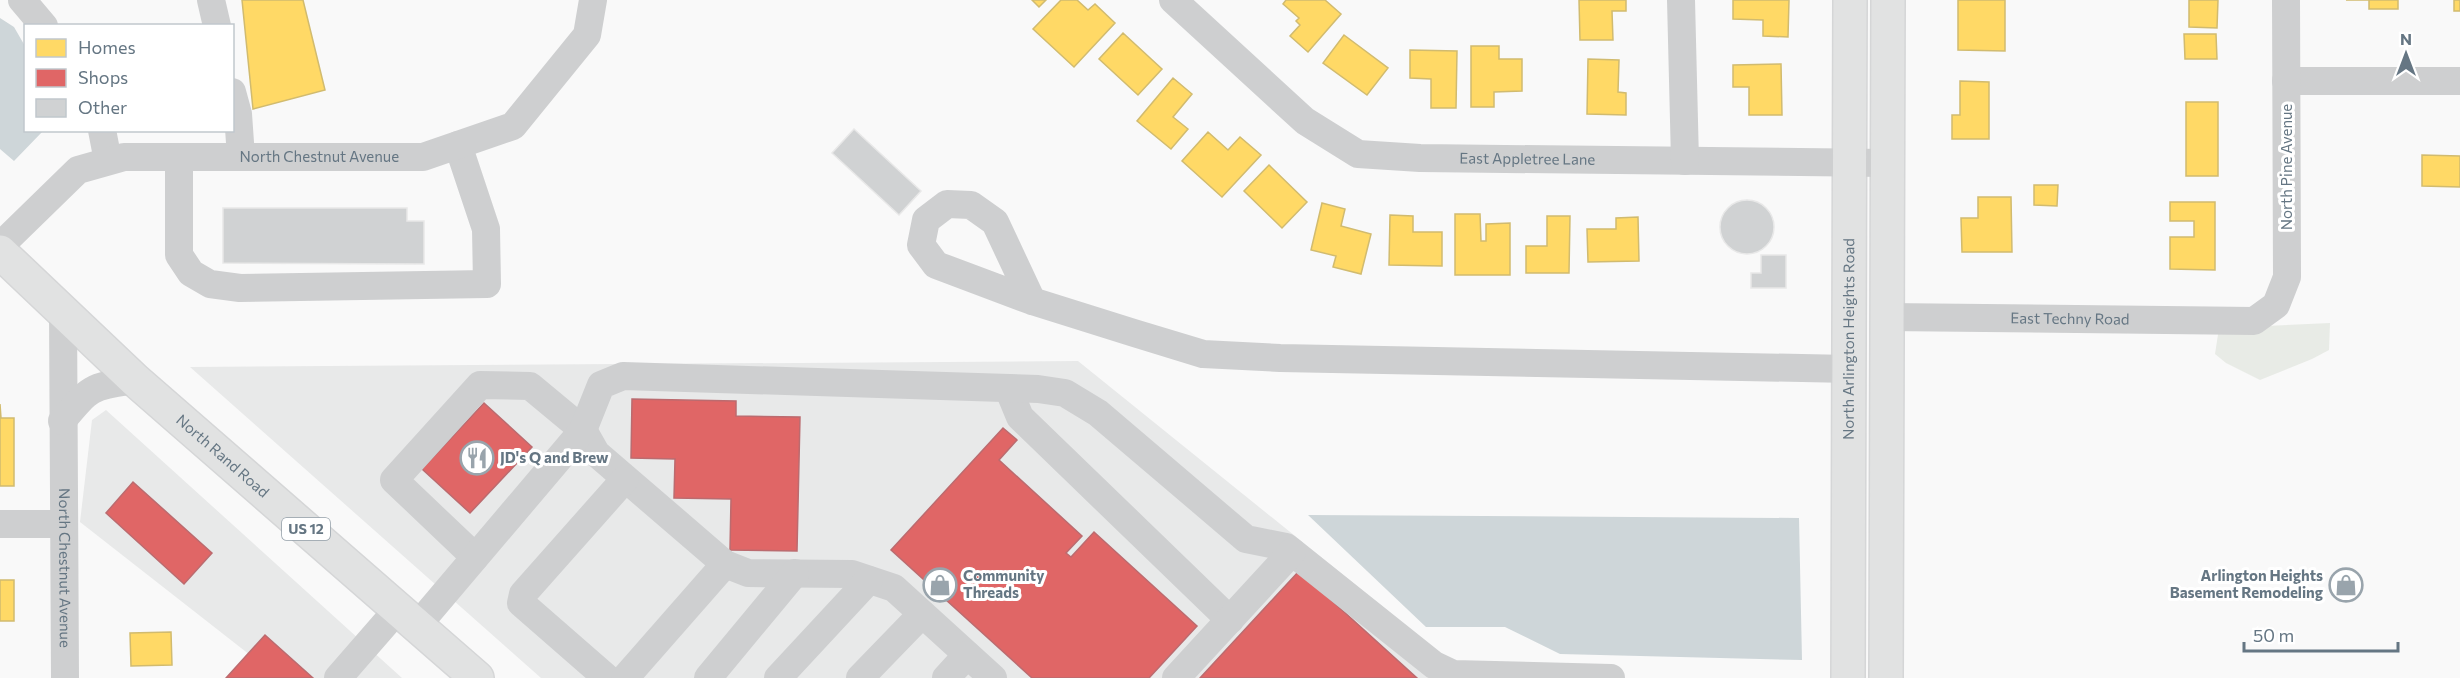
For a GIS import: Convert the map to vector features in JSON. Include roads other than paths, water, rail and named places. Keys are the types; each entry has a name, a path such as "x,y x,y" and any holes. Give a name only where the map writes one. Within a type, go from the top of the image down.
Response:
{"main road":[{"name":"North Arlington Heights Road","path":"1848,678 1850,0"},
{"path":"1886,678 1888,0"},
{"name":"North Rand Road","path":"0,252 135,380 477,678"}],"street":[{"path":"22,0 42,24"},
{"path":"211,0 217,24"},
{"name":"North Chestnut Avenue","path":"0,246 78,170 124,157 423,157 513,126 587,35 593,0"},
{"name":"East Appletree Lane","path":"1173,0 1305,121 1358,154 1420,158 1887,163"},
{"path":"1681,0 1685,161"},
{"name":"North Pine Avenue","path":"2254,321 2276,305 2287,277 2286,0"},
{"path":"2286,81 2460,81"},
{"path":"234,99 238,114 241,157"},
{"path":"102,132 108,161"},
{"path":"179,157 179,255 191,273 210,284 240,288 487,284 486,229 458,145"},
{"path":"1032,301 1203,354 1292,358 1850,369"},
{"name":"North Chestnut Avenue","path":"63,310 65,678"},
{"name":"East Techny Road","path":"1886,317 2254,321"},
{"path":"338,678 475,557 583,430 601,385 623,376 1008,388 1065,393 1098,412 1246,539 1286,547 1434,665 1453,674 1611,678"},
{"path":"62,421 82,397 92,389 135,380"},
{"path":"475,557 394,480 480,385 530,386 583,430 596,453 725,564 748,573 852,574 894,588 993,678"},
{"path":"1008,388 1020,417 1230,620"},
{"path":"607,678 521,603 523,594 625,479"},
{"path":"0,524 64,524"},
{"path":"1176,678 1292,552"},
{"path":"625,678 725,564"},
{"path":"708,678 795,573"},
{"path":"778,678 869,580"},
{"path":"860,678 922,614"},
{"path":"946,678 967,656"}],"place":[{"name":"JD's Q and Brew","path":"477,458"},
{"name":"Community Threads","path":"940,585"},
{"name":"Arlington Heights Basement Remodeling","path":"2346,585"}]}
